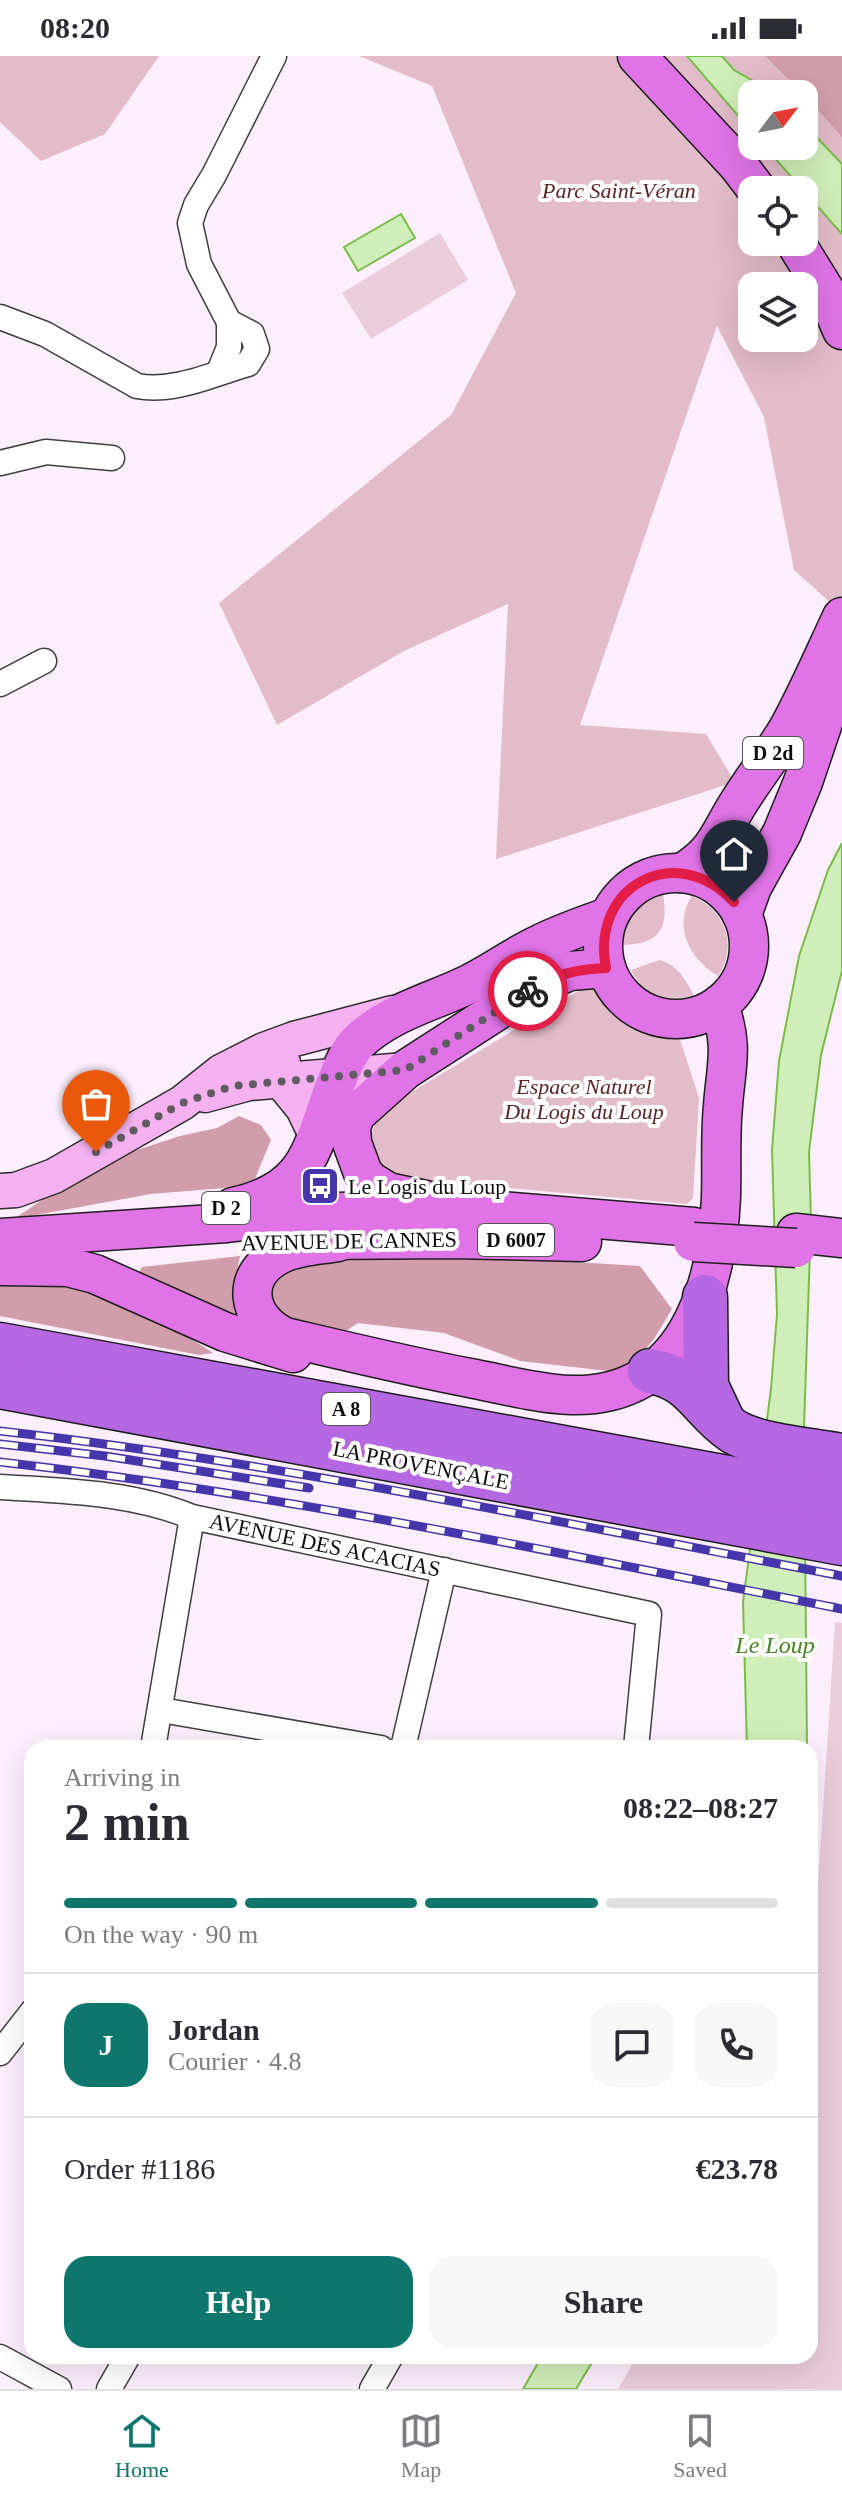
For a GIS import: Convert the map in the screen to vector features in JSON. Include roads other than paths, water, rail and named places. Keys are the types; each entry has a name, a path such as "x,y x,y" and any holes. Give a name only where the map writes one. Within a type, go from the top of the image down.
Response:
{"highway":[{"path":"705,1297 706,1386 738,1431"},
{"name":"LA PROVENÇALE","path":"0,1345 689,1494 842,1543"},
{"path":"650,1371 668,1374 738,1431 842,1456"},
{"name":"LA PROVENÇALE","path":"0,1386 689,1494 842,1499"}],"main road":[{"path":"637,56 746,176"},
{"path":"804,256 826,292 842,330"},
{"name":"D 2d","path":"682,873 710,852 776,748 801,704 842,617"},
{"name":"D 2d","path":"742,915 752,887 782,833 803,782 830,702 842,653"},
{"path":"682,873 705,879 724,890 742,915 749,947 746,967 736,988 719,1005 702,1014 675,1019 641,1010 624,998 606,968 603,949 608,917 622,896 640,882 661,874 682,873"},
{"name":"D 2","path":"334,1131 339,1076 351,1049 360,1040 405,1010 465,986 537,945 608,917"},
{"name":"D 2","path":"102,1230 262,1201 291,1183 334,1131 405,1070 555,975 606,968"},
{"path":"338,1242 286,1252 264,1266 253,1284 252,1294 257,1314 273,1331 285,1337 392,1363 571,1395 620,1386 650,1371 678,1347 705,1297 711,1277 720,1223 723,1105 729,1066 728,1040 719,1005"},
{"path":"675,1019 700,1049 711,1069 723,1105"},
{"path":"334,1131 352,1143 363,1173 370,1181 388,1192 500,1211"},
{"name":"AVENUE DE CANNES","path":"102,1230 227,1223 322,1212 500,1211 693,1235"},
{"name":"D 6007","path":"0,1238 102,1230"},
{"name":"AVENUE DE CANNES","path":"0,1264 30,1256 285,1238 338,1242 693,1235 796,1240 842,1238"},
{"name":"AVENUE DE CANNES","path":"796,1240 842,1253"},
{"path":"0,1264 68,1267 126,1287 250,1342 355,1365 392,1363"}],"street":[{"path":"0,317 45,334 137,386 153,389 219,372 229,347 229,322 199,264 190,223 196,205 274,56"},
{"path":"0,463 46,452 112,458"},
{"path":"0,684 44,661"},
{"name":"D 2","path":"0,1191 16,1190 54,1176 182,1103 221,1072 264,1050 405,1010"},
{"path":"334,1131 303,1108 281,1081 285,1053 294,1039 323,1053 339,1076"},
{"name":"D 2","path":"182,1103 233,1086 405,1070"},
{"name":"AVENUE DES ACACIAS","path":"0,1487 70,1491 138,1500 192,1517 649,1614 637,1740"},
{"path":"155,1740 192,1517"},
{"path":"405,1740 444,1570"},
{"path":"161,1710 335,1740"},
{"path":"0,2053 24,2022"},
{"path":"0,2357 59,2389"},
{"path":"109,2389 123,2364"},
{"path":"372,2389 386,2364"}],"water":[{"path":"687,56 722,56 734,70 752,80 738,80 738,116"},
{"path":"818,139 842,164 842,234 818,207 818,176 791,176 776,160 818,160"},
{"path":"401,214 415,238 358,271 344,247"},
{"name":"Le Loup","path":"842,843 842,971 821,1055 809,1152 811,1220 804,1427 807,1740 747,1740 743,1602 771,1389 777,1314 772,1150 779,1061 799,956 828,870"},
{"path":"537,2364 591,2364 576,2389 523,2389"}],"railway":[{"path":"0,1431 317,1477 842,1576"},
{"path":"0,1444 105,1456 309,1488"},
{"path":"0,1462 317,1508 842,1609"}],"place":[{"name":"Le Logis du Loup","path":"320,1186"}],"park label":[{"name":"Parc Saint-Véran","path":"619,190"},
{"name":"Espace Naturel Du Logis du Loup","path":"584,1098"}]}
